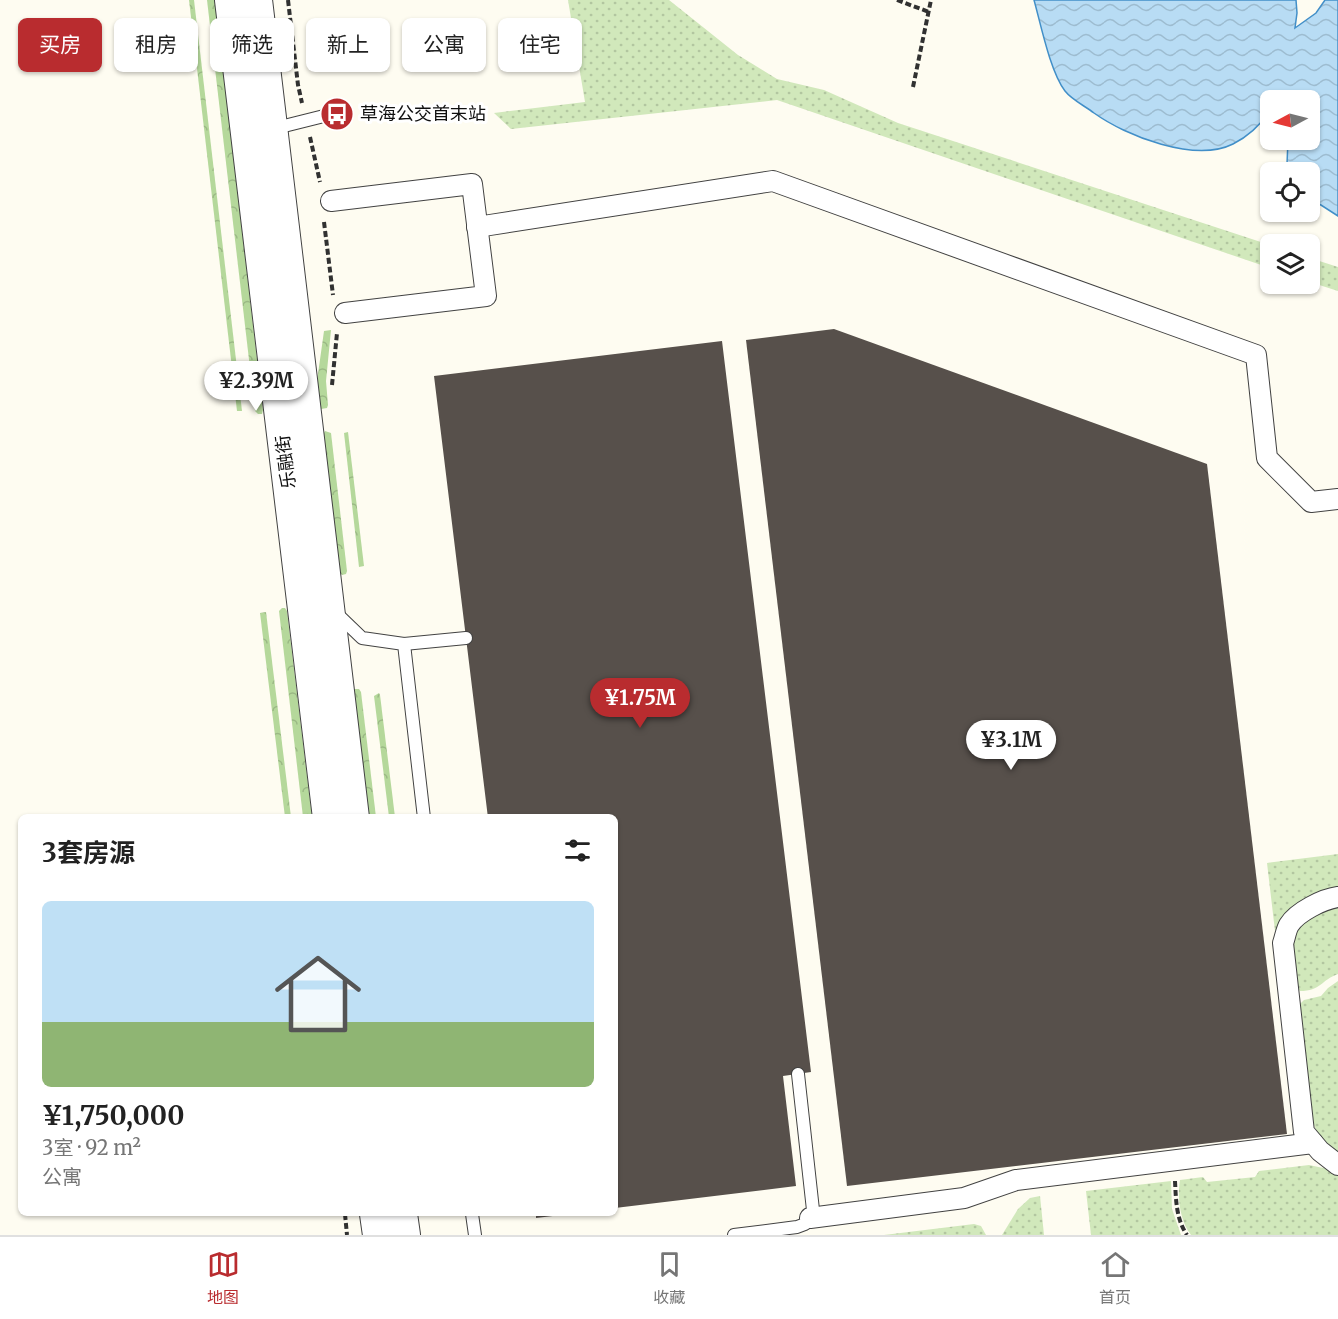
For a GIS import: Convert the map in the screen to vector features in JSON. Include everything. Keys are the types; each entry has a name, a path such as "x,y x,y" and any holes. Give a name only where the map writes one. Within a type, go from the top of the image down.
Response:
{"street":[{"name":"乐融街","path":"231,0 259,131 327,605 353,814"},
{"name":"乐融街","path":"256,0 259,131 329,814"},
{"path":"477,227 773,182 1256,355 1267,458 1311,502 1338,499"},
{"path":"325,199 472,184 486,296 339,316"},
{"path":"1338,897 1308,908 1290,924 1283,943 1304,1132 1320,1151 1338,1165"},
{"path":"810,1218 964,1198 1016,1180 1313,1143"},
{"path":"376,1216 379,1235"},
{"path":"401,1216 404,1235"}],"lane":[{"path":"259,131 306,122 344,111"},
{"path":"327,605 362,638 404,645 466,638"},
{"path":"404,645 424,814"},
{"path":"734,1235 797,1227 810,1218 814,1201 798,1074"},
{"path":"472,1216 474,1235"}],"path":[{"path":"288,0 298,85 325,199 339,316 332,386"},
{"path":"897,0 928,12"},
{"path":"913,87 931,0"},
{"path":"1174,1161 1176,1208 1187,1235"},
{"path":"345,1216 347,1235"}],"green space":[{"path":"189,0 194,0 196,18 191,18"},
{"path":"207,0 215,0 217,18 210,18 210,26"},
{"path":"568,0 669,0 738,55 777,79 824,90 898,123 1260,242 1260,265 777,100 511,129 494,113 585,102 580,72 582,72 582,18 571,18"},
{"path":"198,34 242,411 237,411 197,72"},
{"path":"215,72 223,72 263,410 262,414 255,411"},
{"path":"1320,261 1338,267 1338,291 1320,285"},
{"path":"331,330 326,381 328,405 327,408 321,409 317,381 324,331"},
{"path":"325,431 331,433 347,571 342,575 339,572 323,435"},
{"path":"348,432 364,566 359,567 344,433"},
{"path":"285,608 287,611 312,814 303,814 279,611"},
{"path":"266,612 291,814 285,814 260,613"},
{"path":"354,689 359,689 361,692 376,814 367,814 352,694"},
{"path":"379,693 380,695 395,814 389,814 374,696"},
{"path":"1338,854 1338,891 1291,913 1275,931 1267,863"},
{"path":"1338,906 1338,974 1317,987 1300,991 1296,986 1293,955 1296,934 1309,919"},
{"path":"1338,981 1338,1158 1319,1136 1313,1123 1299,1010 1304,1000 1321,996"},
{"path":"1309,1165 1328,1169 1338,1176 1338,1235 1191,1235 1187,1230 1180,1209 1180,1180 1203,1177 1207,1182 1255,1177 1259,1171"},
{"path":"1171,1181 1172,1209 1181,1235 1091,1235 1086,1191"},
{"path":"1040,1196 1044,1235 1002,1235 1018,1209 1030,1198"},
{"path":"974,1224 981,1226 986,1235 884,1235"}],"water":[{"path":"1034,0 1296,0 1295,28 1316,13 1325,0 1338,0 1338,216 1320,204 1320,162 1287,162 1288,150 1320,150 1320,90 1260,90 1260,123 1243,138 1217,149 1181,149 1142,138 1124,130 1075,100 1065,91 1055,72"}],"building":[{"path":"834,329 1207,464 1287,1134 847,1186 746,340"},
{"path":"722,341 811,1072 783,1076 796,1186 618,1208 618,814 488,814 434,376"}],"place":[{"name":"草海公交首末站","path":"337,114"}]}
